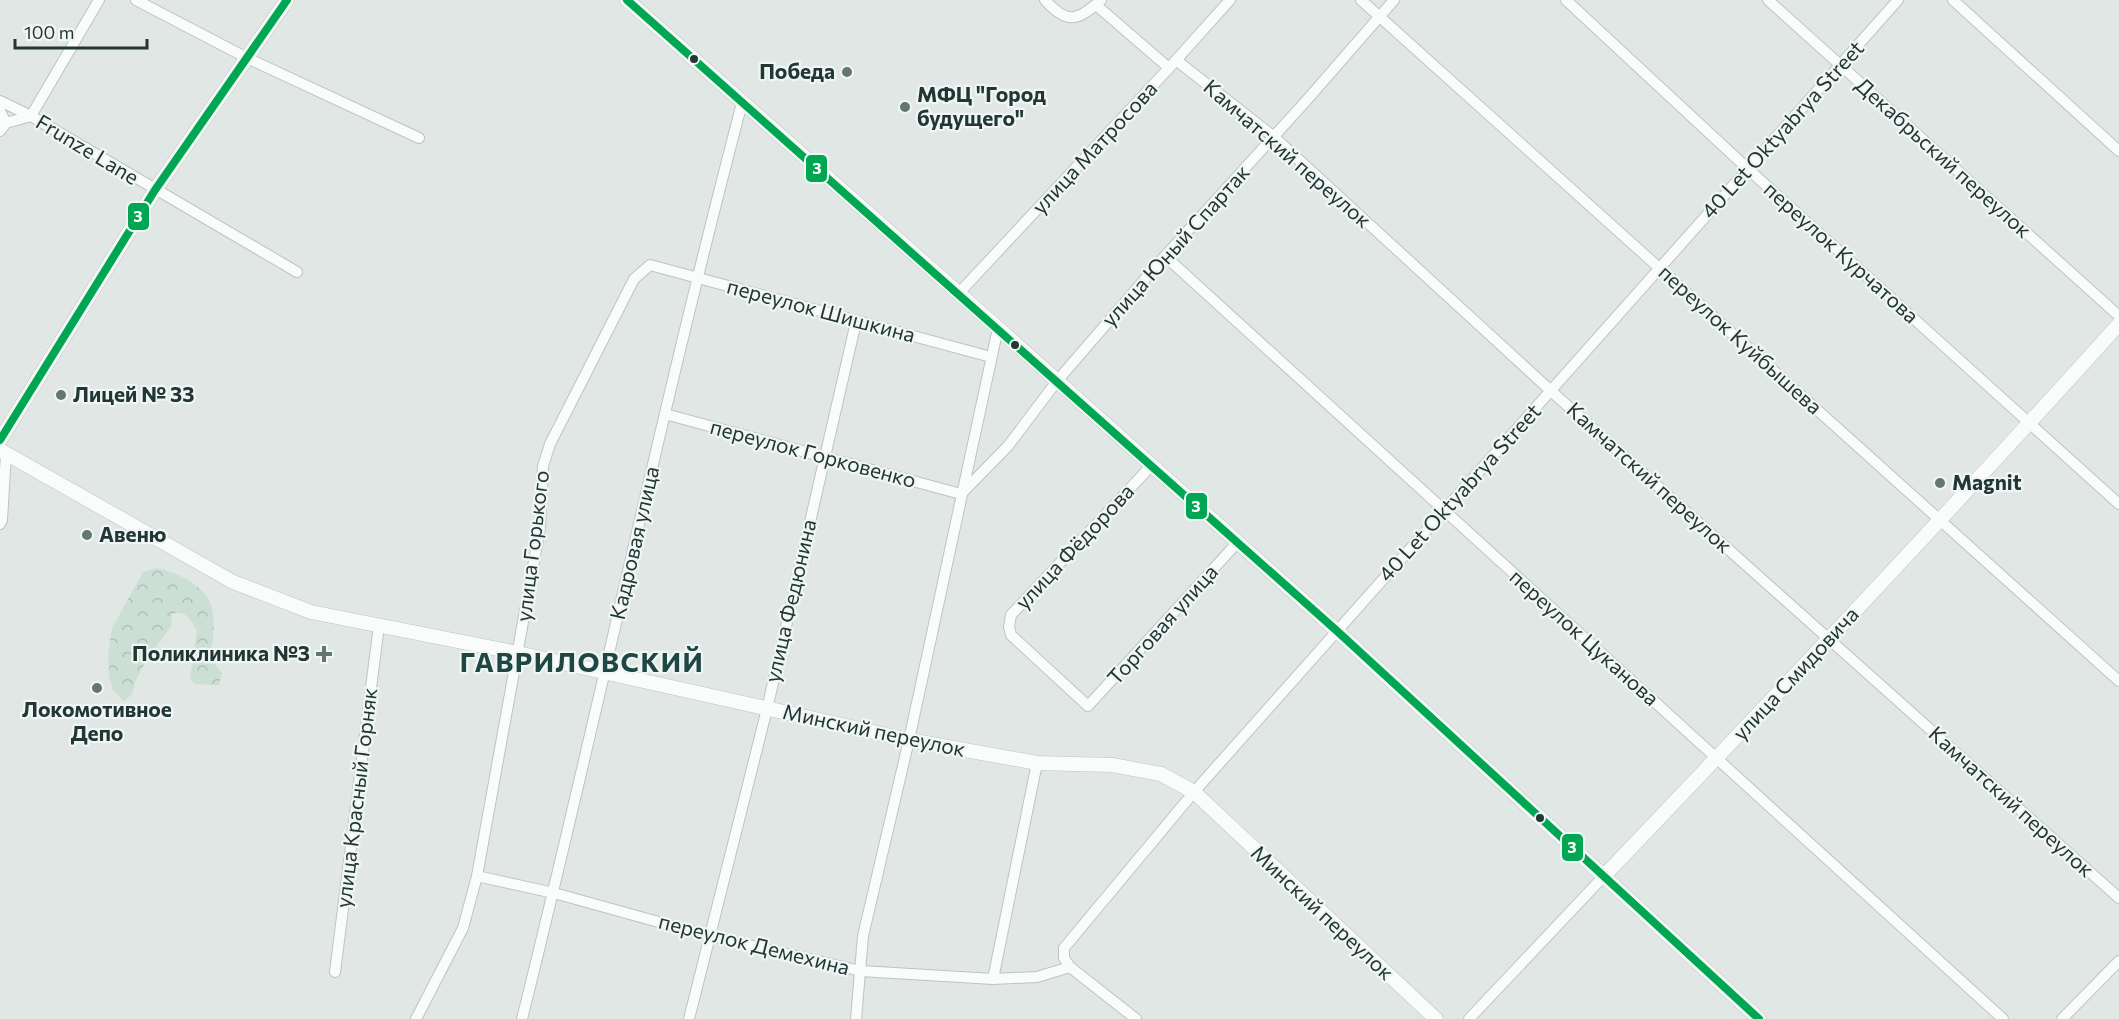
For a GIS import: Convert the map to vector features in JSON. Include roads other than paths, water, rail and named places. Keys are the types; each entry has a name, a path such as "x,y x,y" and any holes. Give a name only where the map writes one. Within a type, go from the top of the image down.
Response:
{"street":[{"path":"0,111 3,127 31,116 99,0"},
{"path":"136,0 248,58 419,138"},
{"path":"0,440 155,190 287,0"},
{"path":"627,0 1337,631 1759,1019"},
{"path":"1045,0 1063,16 1071,18 1082,16 1099,2"},
{"name":"улица Матросова","path":"958,294 1230,0"},
{"name":"переулок Куйбышева","path":"1361,0 2119,681"},
{"name":"улица Юный Спартак","path":"961,494 1008,446 1057,381 1165,256 1274,137 1394,0"},
{"name":"переулок Курчатова","path":"1566,0 1748,169 2119,504"},
{"name":"Декабрьский переулок","path":"1768,0 2119,316"},
{"name":"40 Let Oktyabrya Street","path":"1070,967 1064,958 1064,948 1194,792 1898,0"},
{"path":"1953,0 2119,151"},
{"name":"Камчатский переулок","path":"1099,2 1173,64 1274,137 1551,390 2119,898"},
{"name":"Frunze Lane","path":"0,101 31,116 297,272"},
{"name":"Кадровая улица","path":"522,1019 554,893 696,276 742,103"},
{"name":"переулок Цуканова","path":"1165,256 2003,1019"},
{"name":"переулок Шишкина","path":"650,265 991,357"},
{"name":"улица Горького","path":"416,1019 463,928 477,876 540,528 543,466 550,444 634,279 650,265"},
{"name":"улица Федюнина","path":"689,1019 767,709 856,322"},
{"name":"улица Смидовича","path":"1468,1019 1830,640 2119,324"},
{"path":"856,1019 863,936 909,740 998,328"},
{"name":"переулок Горковенко","path":"665,414 961,494"},
{"path":"0,524 2,520 3,452"},
{"name":"Минский переулок","path":"3,452 233,582 311,612 518,653 909,740 1037,763 1112,765 1161,774 1194,792 1436,1019"},
{"name":"улица Фёдорова","path":"1088,706 1011,635 1009,627 1011,615 1152,465"},
{"name":"Торговая улица","path":"1088,706 1237,543"},
{"name":"улица Красный Горняк","path":"335,972 379,625"},
{"path":"993,979 1037,763"},
{"name":"переулок Демехина","path":"477,876 554,893 709,936 861,971 993,979 1037,977 1070,967"},
{"path":"2062,1019 2119,961"},
{"path":"1070,967 1136,1019"}],"place":[{"name":"Победа","path":"847,72"},
{"name":"МФЦ \"Город будущего\"","path":"905,107"},
{"name":"Лицей № 33","path":"61,395"},
{"name":"Magnit","path":"1940,483"},
{"name":"Авеню","path":"87,535"},
{"name":"Поликлиника №3","path":"324,654"},
{"name":"Локомотивное Депо","path":"97,688"}],"district":[{"name":"ГАВРИЛОВСКИЙ","path":"582,663"}]}
